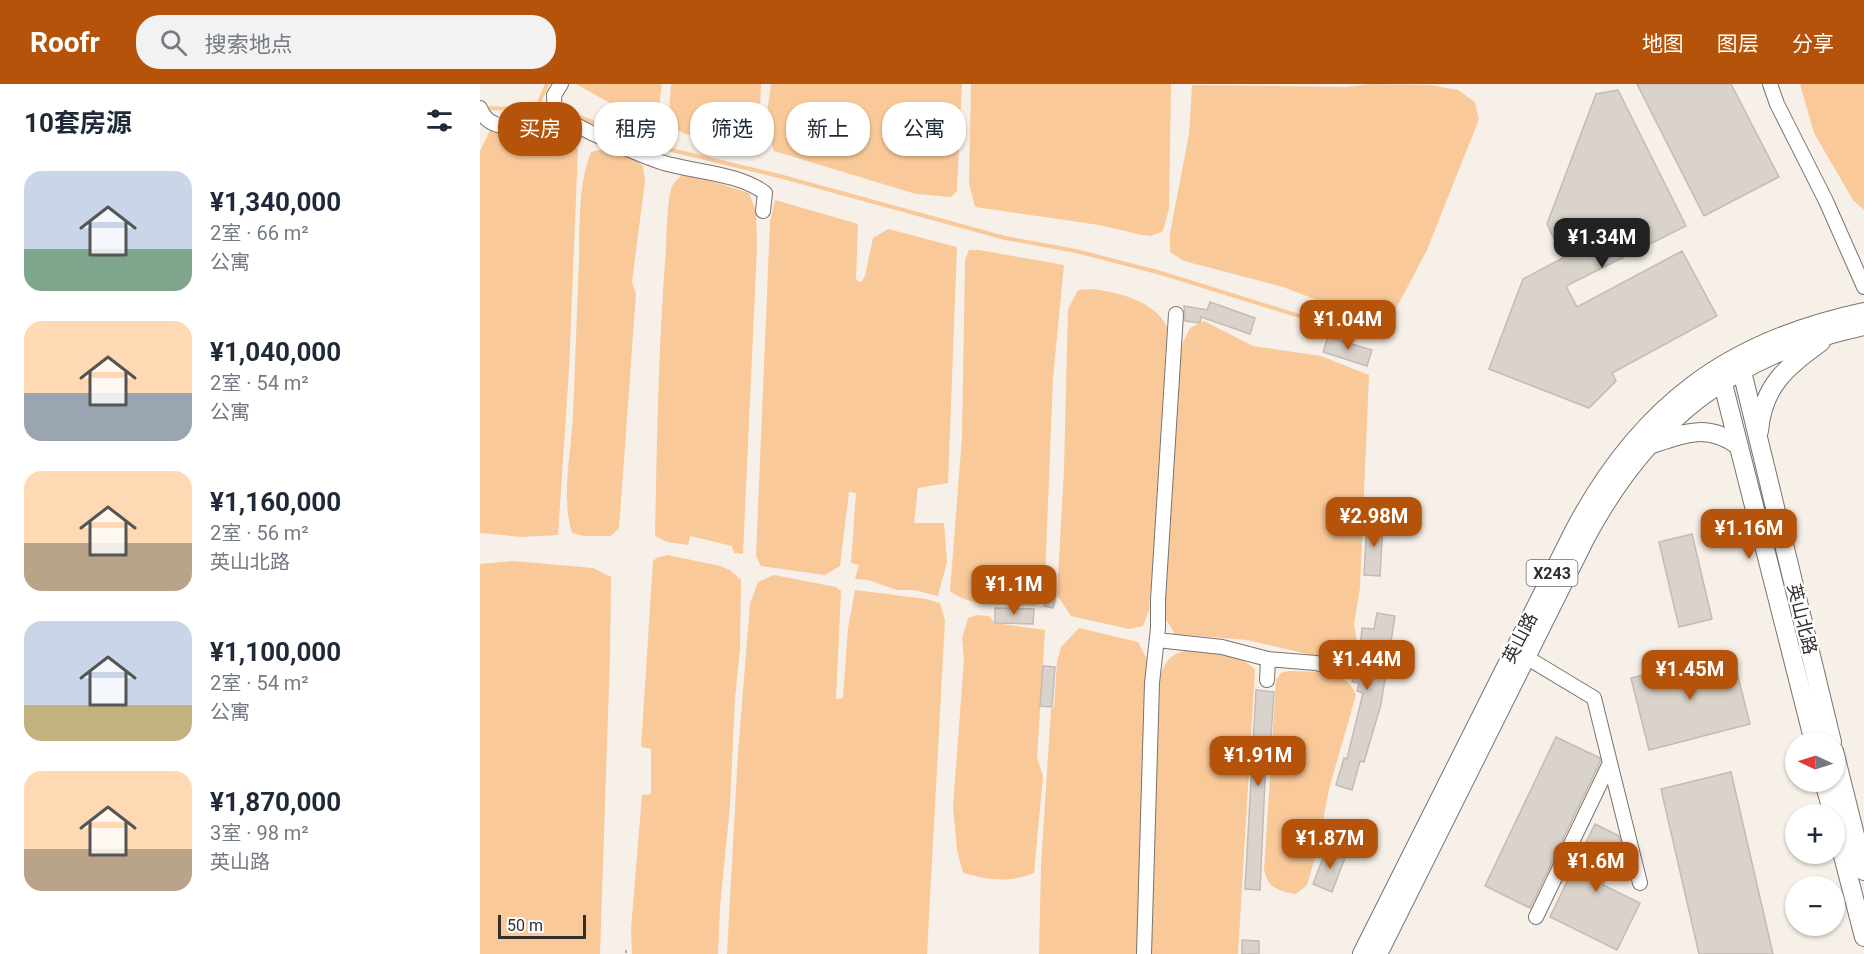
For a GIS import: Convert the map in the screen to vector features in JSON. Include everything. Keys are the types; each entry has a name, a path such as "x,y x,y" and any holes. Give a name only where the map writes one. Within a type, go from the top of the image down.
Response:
{"main road":[{"name":"英山路","path":"1362,954 1591,497 1612,465 1664,409 1693,385 1720,375 1793,331 1829,319 1864,312"},
{"name":"英山路","path":"1740,363 1833,333 1864,326"},
{"path":"1759,441 1764,404 1771,388 1792,363 1833,333"},
{"name":"英山北路","path":"1740,363 1830,732"},
{"name":"英山路","path":"1378,954 1603,504 1647,446 1673,419 1700,397 1720,375"},
{"name":"英山北路","path":"1720,375 1811,732"},
{"path":"1647,446 1697,431 1719,435 1739,446"},
{"path":"1844,792 1864,871"},
{"path":"1845,864 1864,937"}],"lane":[{"path":"553,102 554,95 561,84"},
{"path":"1770,84 1864,287"},
{"path":"481,112 489,122 498,124"},
{"path":"582,129 665,163 757,187 765,193 763,211"},
{"path":"1144,954 1152,683 1157,640 1176,314"},
{"path":"1157,640 1222,647 1268,659 1316,663 1347,671"},
{"path":"1526,657 1594,699 1640,883"},
{"path":"1267,680 1268,659"},
{"path":"1536,917 1611,763"}],"shaded area":[{"path":"576,84 662,84 660,102 608,102"},
{"path":"671,84 761,84 760,102 690,102 690,135 678,130 678,102 670,102"},
{"path":"771,84 962,84 961,102 882,102 882,156 959,156 957,191 951,197 916,194 791,156 870,156 870,102 786,102 786,155 774,151 774,102 768,102"},
{"path":"971,84 1171,84 1169,209 1163,231 1151,236 1142,235 1099,225 975,207 969,183"},
{"path":"1371,84 1430,85 1458,90 1475,102 1479,119 1427,250 1390,320 1327,304 1283,287 1184,261 1170,252 1170,233 1189,134 1192,85 1347,87"},
{"path":"1800,84 1864,84 1864,210 1853,200 1814,133"},
{"path":"490,130 498,130 498,156 578,156 569,370 558,535 522,537 480,533 480,151"},
{"path":"594,151 594,156 631,156 643,166 645,181 632,282 636,294 619,528 611,536 584,536 572,533 567,505 573,415 580,205 591,152"},
{"path":"692,175 749,193 756,211 757,247 743,554 734,553 732,546 690,536 688,545 667,542 655,536 659,365 669,203 674,183 681,176"},
{"path":"775,200 858,224 856,280 861,282 865,276 873,238 888,229 957,247 948,483 918,488 914,523 944,523 947,562 938,596 914,590 897,590 868,580 855,579 859,565 851,563 856,493 849,492 840,566 825,575 761,566 756,556 770,222"},
{"path":"969,250 1064,265 1053,378 1045,578 1040,603 1035,606 980,603 959,597 950,591 962,437 965,259"},
{"path":"1092,289 1124,295 1145,304 1161,318 1167,327 1160,471 1149,611 1143,626 1129,629 1071,616 1057,595 1064,469 1068,309 1078,290"},
{"path":"1204,321 1253,346 1321,356 1369,375 1360,588 1354,624 1357,641 1343,655 1316,656 1247,640 1175,634 1165,618 1178,353 1190,328"},
{"path":"668,555 720,566 730,570 741,580 740,649 718,954 632,954 631,929 642,795 651,794 651,749 641,747 653,561 658,557"},
{"path":"513,561 593,568 611,577 600,954 480,954 480,564"},
{"path":"774,575 836,587 841,591 836,699 843,698 848,628 855,590 926,599 940,603 945,620 927,954 727,954 738,753 750,604 758,582"},
{"path":"977,615 989,616 995,623 1045,630 1037,758 1043,776 1034,873 1017,878 990,879 963,873 957,850 953,806 964,660 962,639 968,618"},
{"path":"1079,628 1138,642 1147,659 1139,954 1039,954 1041,866 1051,709 1054,707 1057,662 1061,647"},
{"path":"1194,650 1235,657 1243,660 1255,670 1238,954 1151,954 1160,677 1168,660 1181,652"},
{"path":"1289,671 1328,673 1337,676 1351,686 1356,695 1329,789 1318,848 1307,885 1296,894 1276,888 1269,882 1264,871 1276,680 1281,673"}],"building":[{"path":"1637,84 1731,84 1779,177 1704,216"},
{"path":"1618,90 1686,226 1566,286 1577,307 1682,251 1717,316 1612,373 1616,381 1589,408 1489,369 1523,279 1563,258 1547,224 1596,94"},
{"path":"1210,302 1255,318 1250,334 1201,317 1200,323 1185,321 1184,306 1207,310"},
{"path":"1328,337 1372,350 1367,366 1323,352"},
{"path":"1367,521 1383,522 1380,576 1364,575"},
{"path":"1692,534 1712,619 1679,627 1659,542"},
{"path":"1046,594 1056,596 1053,608 1044,606"},
{"path":"995,608 1034,609 1033,624 995,623"},
{"path":"1377,613 1395,616 1381,704 1364,762 1360,761 1352,790 1336,785 1344,758 1347,759 1363,693 1357,691 1359,683 1352,682 1356,673 1354,665 1339,660 1339,657 1349,655 1355,647 1360,649 1362,628 1374,629"},
{"path":"1732,653 1750,724 1649,750 1631,678"},
{"path":"1043,666 1055,667 1052,707 1040,706"},
{"path":"1256,690 1274,692 1271,737 1267,737 1260,890 1245,889"},
{"path":"1556,737 1600,758 1600,762 1530,908 1485,886"},
{"path":"1731,772 1773,954 1699,954 1661,789"},
{"path":"1595,824 1619,836 1621,846 1603,885 1640,903 1617,950 1550,917"},
{"path":"1327,848 1346,855 1332,892 1313,884"},
{"path":"1242,940 1259,941 1259,954 1242,954"}],"waterway":[{"path":"484,108 523,109 538,105 547,84"},
{"path":"582,118 655,146 783,177 1005,238 1076,251 1161,273 1367,337"}]}
